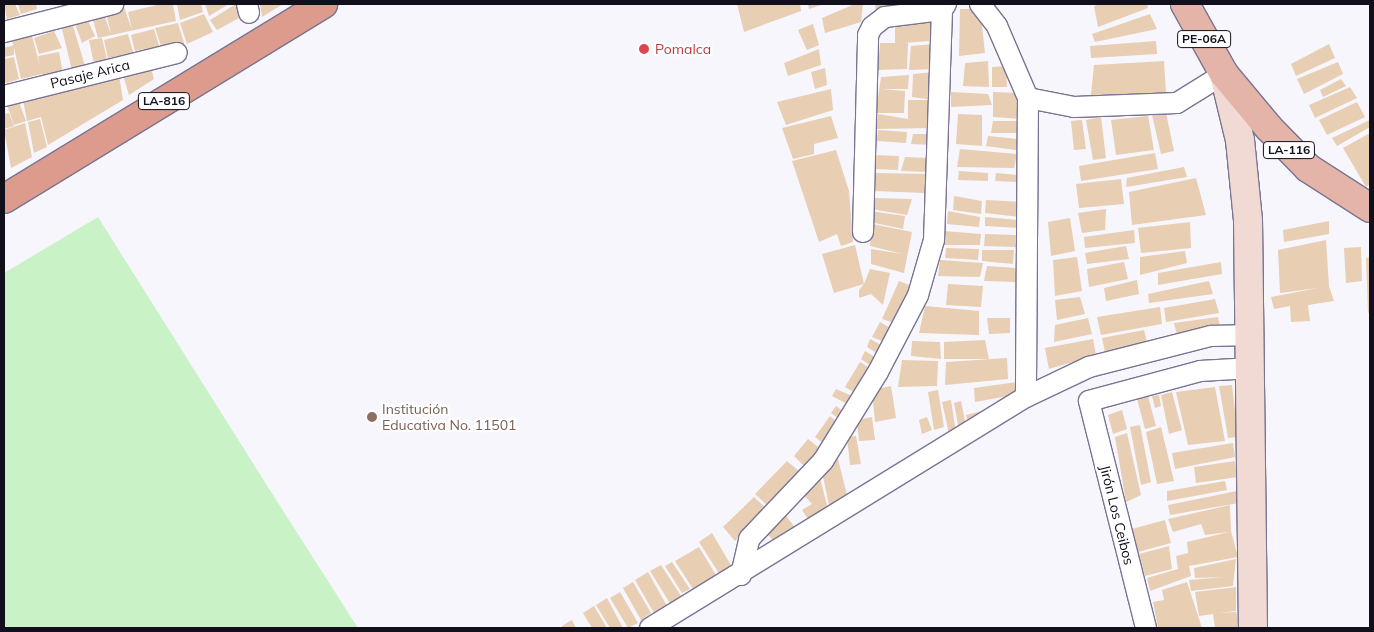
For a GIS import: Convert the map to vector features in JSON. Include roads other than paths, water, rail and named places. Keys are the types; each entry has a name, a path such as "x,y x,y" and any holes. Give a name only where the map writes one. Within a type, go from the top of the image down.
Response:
{"highway":[{"name":"LA-816","path":"4,199 323,4"}],"main road":[{"name":"PE-06A","path":"1185,4 1224,74 1234,111 1244,173 1252,366 1252,628"},
{"name":"LA-116","path":"1224,74 1269,128 1308,168 1370,208"}],"street":[{"path":"4,32 113,4"},
{"path":"980,4 997,26 1028,98 1026,397"},
{"path":"741,575 749,539 823,461 878,372 923,280 935,232 944,7 886,17 872,27 868,36 862,232"},
{"name":"Pasaje Arica","path":"4,96 177,53"},
{"path":"1028,98 1074,107 1177,103 1224,74"},
{"path":"650,628 741,575 1026,397 1089,367 1211,336 1251,337"},
{"name":"Jirón Los Ceibos","path":"1146,628 1089,401 1200,371 1252,366"}],"place":[{"name":"Pomalca","path":"644,49"},
{"name":"Institución Educativa No. 11501","path":"372,417"}]}
